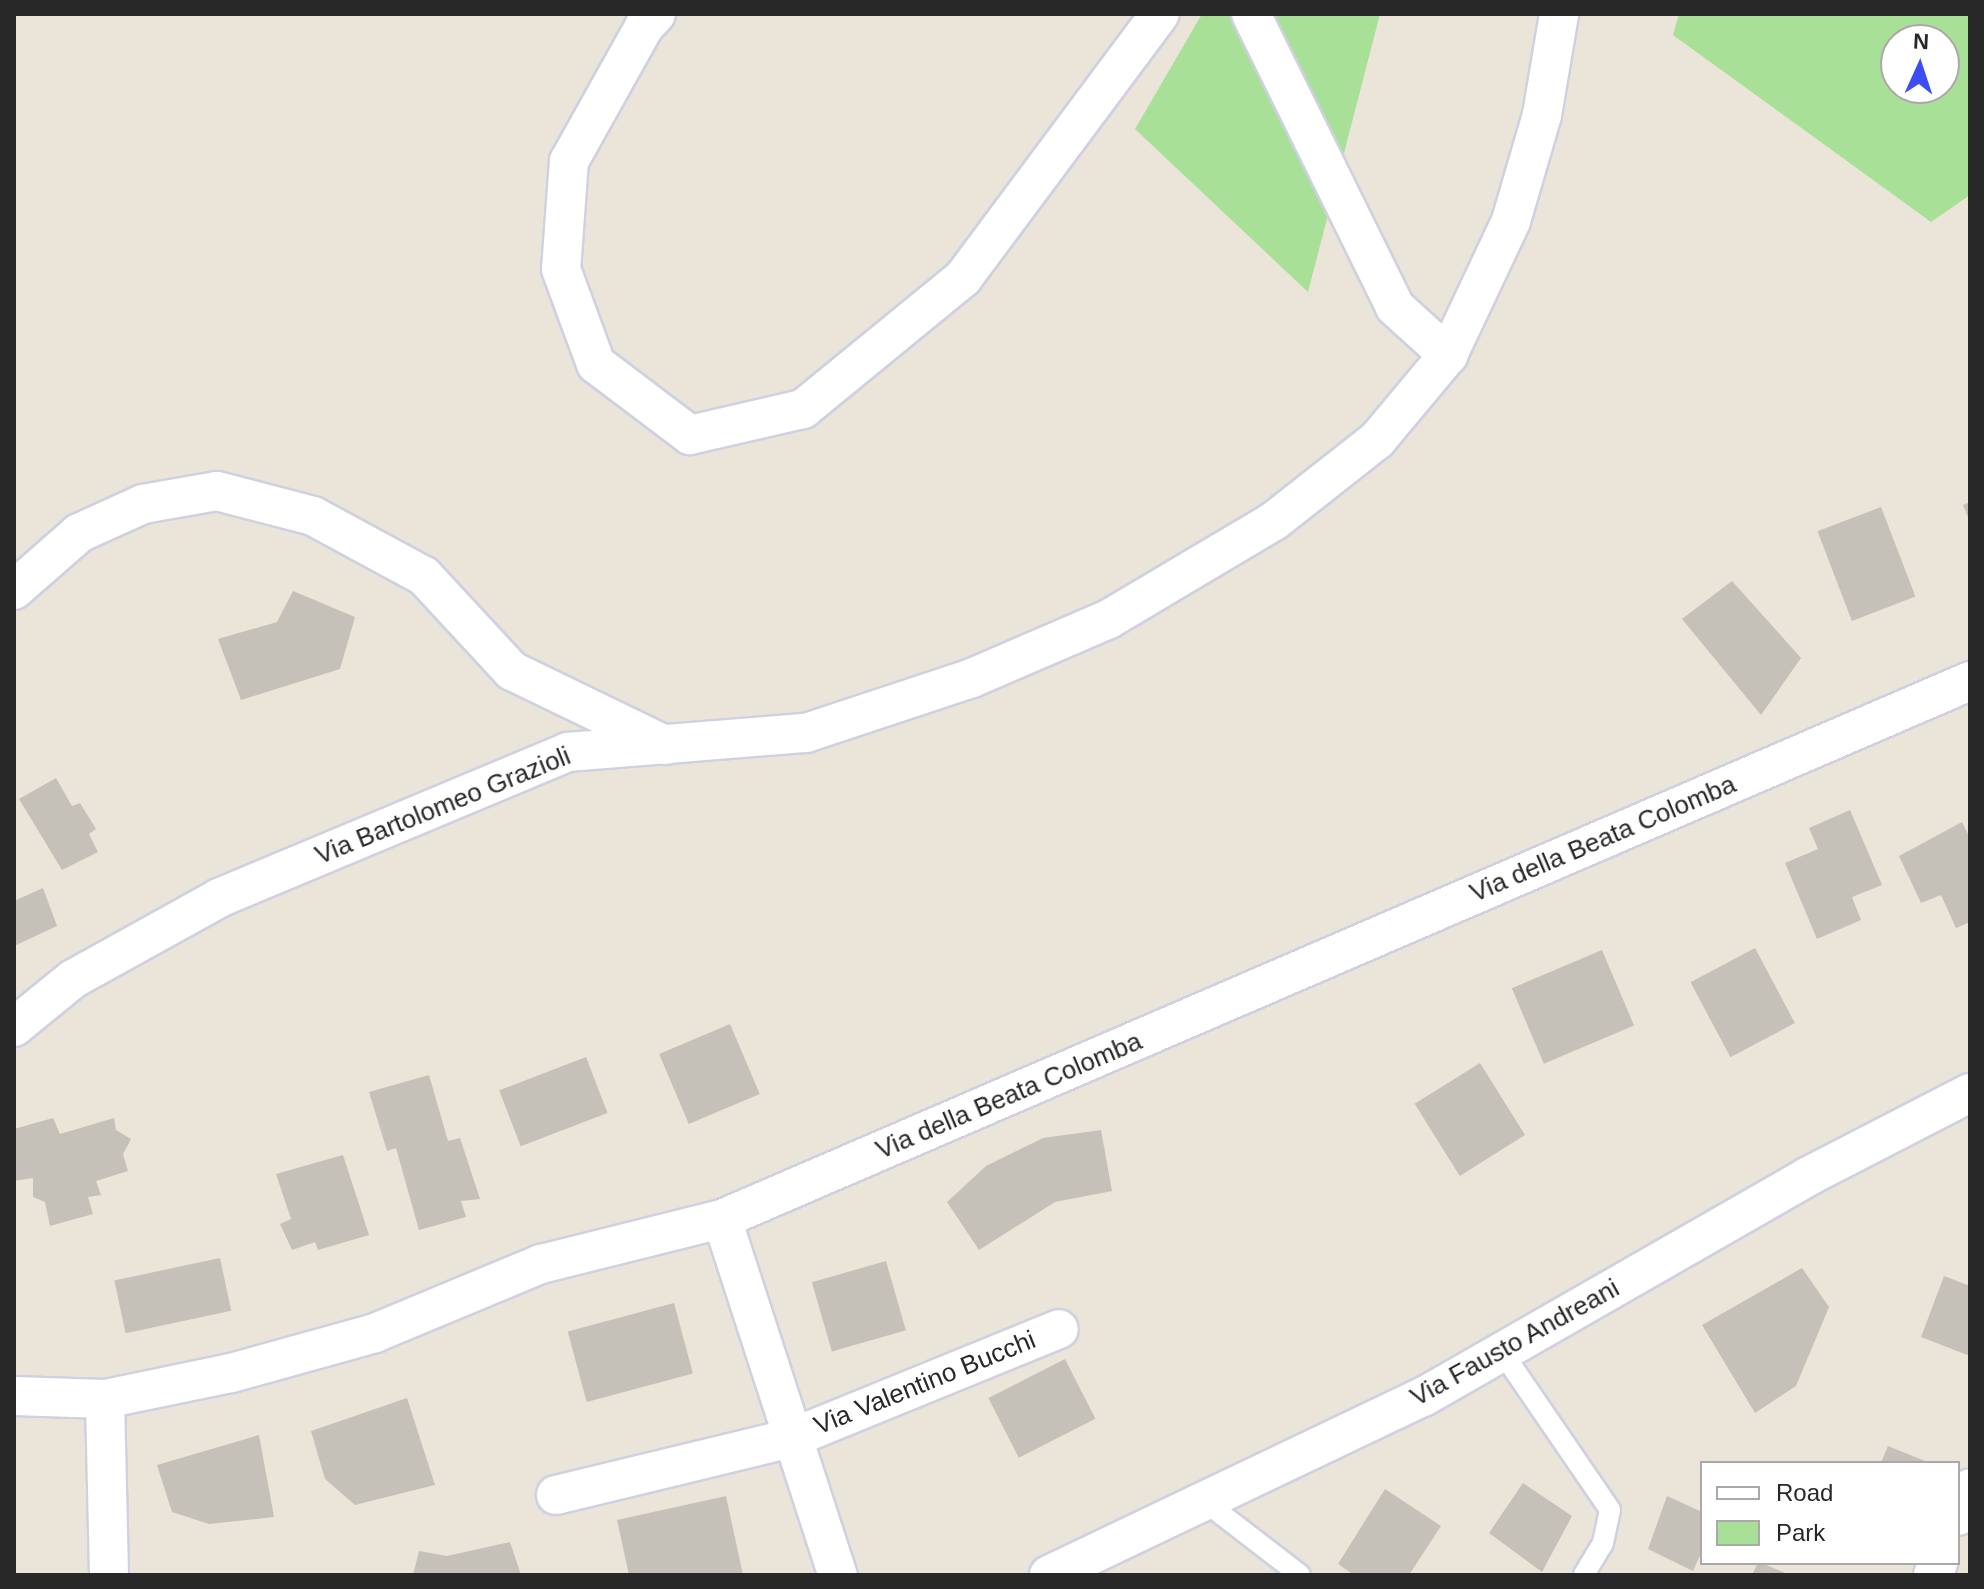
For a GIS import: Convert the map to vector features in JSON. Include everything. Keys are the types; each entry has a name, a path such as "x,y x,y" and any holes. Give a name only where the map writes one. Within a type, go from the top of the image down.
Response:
{"street":[{"path":"656,14 644,27 569,161 561,269 596,364 690,435 803,409 963,278 1160,14"},
{"path":"1251,14 1395,307 1448,355"},
{"name":"Via Bartolomeo Grazioli","path":"14,1027 73,979 219,898 568,752 806,733 972,678 1109,619 1274,521 1377,440 1448,355 1511,221 1542,115 1559,14"},
{"path":"14,590 79,533 143,504 217,491 313,516 424,576 512,671 668,746"},
{"name":"Via della Beata Colomba","path":"14,1396 105,1399 231,1373 375,1333 541,1264 722,1219 1970,681"},
{"name":"Via Fausto Andreani","path":"1049,1575 1423,1397 1807,1177 1970,1093"},
{"name":"Via Valentino Bucchi","path":"722,1219 838,1575"},
{"name":"Via Valentino Bucchi","path":"556,1495 792,1438 1059,1329"},
{"path":"105,1399 109,1575"},
{"path":"1960,1511 1970,1488"}],"lane":[{"path":"1502,1352 1610,1510 1603,1543 1584,1575"},
{"path":"1204,1501 1300,1575"}],"green space":[{"path":"1202,14 1380,14 1308,292 1135,129"},
{"path":"1679,14 1970,14 1970,195 1931,222 1673,35"}],"building":[{"path":"1970,502 1970,522 1963,505"},
{"path":"1881,507 1915,597 1852,621 1818,531"},
{"path":"1732,581 1801,658 1761,715 1682,619"},
{"path":"293,591 355,617 340,669 241,700 218,639 277,622"},
{"path":"56,778 72,806 80,803 96,829 89,834 98,852 62,870 19,799"},
{"path":"1850,810 1882,885 1852,897 1861,920 1817,939 1785,863 1818,849 1809,828"},
{"path":"1962,822 1970,838 1970,922 1956,928 1941,895 1921,903 1899,856"},
{"path":"43,888 57,926 14,946 14,901"},
{"path":"1755,948 1795,1023 1730,1057 1691,982"},
{"path":"1602,950 1634,1025 1544,1064 1512,988"},
{"path":"730,1024 760,1094 689,1124 659,1054"},
{"path":"586,1057 608,1113 521,1146 499,1090"},
{"path":"1480,1063 1525,1135 1460,1176 1415,1104"},
{"path":"429,1075 448,1141 460,1138 480,1199 461,1201 466,1217 419,1230 396,1148 387,1151 369,1092"},
{"path":"53,1118 60,1134 114,1118 116,1130 131,1139 123,1154 128,1171 96,1181 101,1195 88,1197 93,1214 50,1226 45,1202 33,1197 33,1178 14,1181 14,1129"},
{"path":"1101,1130 1112,1191 1055,1202 979,1250 947,1202 986,1166 1043,1138"},
{"path":"343,1155 369,1235 318,1250 315,1242 292,1250 280,1224 291,1219 276,1174"},
{"path":"220,1258 231,1311 126,1333 114,1280"},
{"path":"886,1261 906,1330 832,1351 812,1282"},
{"path":"1802,1268 1829,1307 1796,1386 1755,1413 1702,1325"},
{"path":"1944,1276 1970,1286 1970,1356 1921,1337"},
{"path":"674,1303 693,1374 587,1402 568,1331"},
{"path":"1065,1359 1095,1419 1019,1458 988,1398"},
{"path":"407,1398 435,1485 355,1505 325,1479 311,1431"},
{"path":"259,1435 274,1517 209,1524 172,1512 157,1465"},
{"path":"1888,1446 1925,1461 1882,1461"},
{"path":"1523,1483 1572,1516 1542,1572 1489,1533"},
{"path":"1385,1489 1441,1526 1409,1575 1354,1575 1338,1564"},
{"path":"726,1496 743,1575 629,1575 617,1520"},
{"path":"1667,1496 1700,1511 1700,1555 1693,1571 1648,1549"},
{"path":"510,1542 521,1575 413,1575 419,1551 447,1556"},
{"path":"1757,1565 1766,1565 1790,1575 1752,1575"}]}
